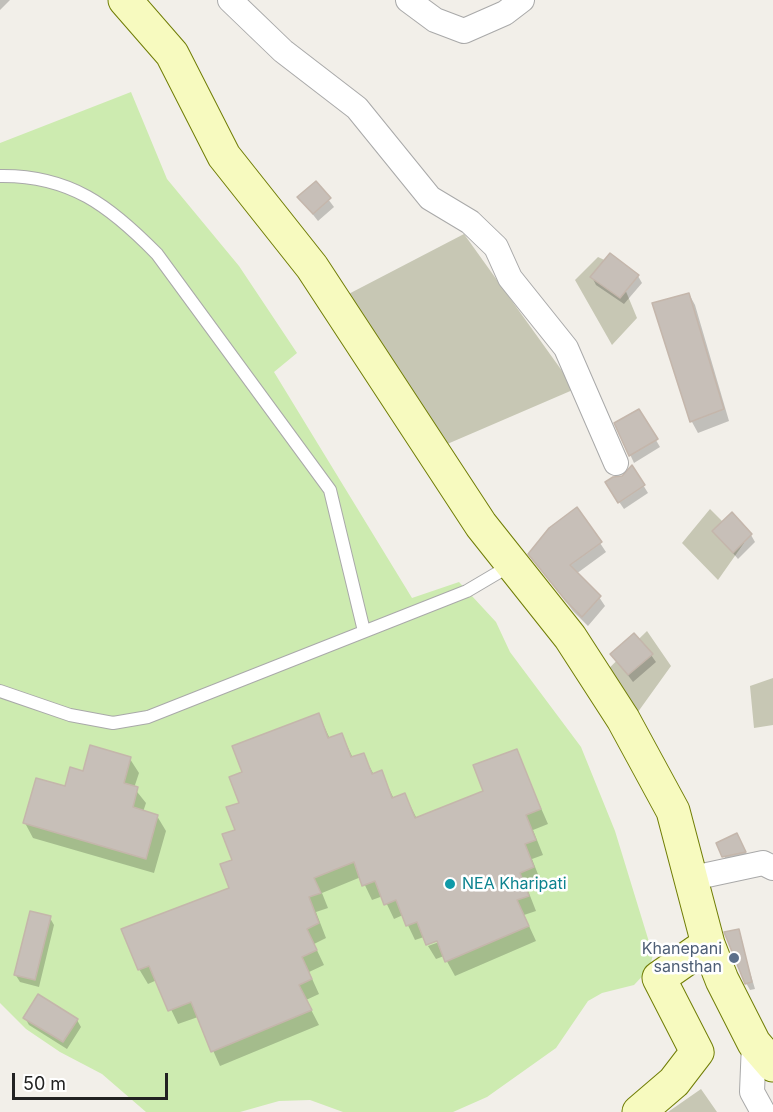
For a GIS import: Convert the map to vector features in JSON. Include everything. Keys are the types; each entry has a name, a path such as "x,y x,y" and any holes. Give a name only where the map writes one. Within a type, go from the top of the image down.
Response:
{"main road":[{"path":"125,0 172,54 224,156 312,267 450,479 510,565 570,637 628,728 673,811 693,878 708,944 740,1020 763,1054"},
{"path":"639,1112 674,1082 697,1052 659,978 708,944"}],"street":[{"path":"230,0 283,51 357,108 430,198 470,222 496,247 510,278 566,348 616,463"},
{"path":"408,0 435,20 464,31 505,13 522,0"},
{"path":"693,878 763,863 773,868"},
{"path":"763,1054 753,1092 763,1112"}],"lane":[{"path":"0,176 52,181 92,197 136,232 158,254 330,490 364,631"},
{"path":"0,692 70,715 113,723 148,717 467,591 510,565"}],"shaded area":[{"path":"464,234 575,389 438,448 339,299"},
{"path":"598,257 615,265 637,318 612,345 575,280"},
{"path":"710,509 744,543 718,580 682,543"},
{"path":"647,631 671,666 630,723 596,681"},
{"path":"773,678 773,725 754,728 750,686"},
{"path":"701,1089 717,1112 668,1112"}],"green space":[{"path":"131,92 167,179 239,266 297,353 274,372 412,598 459,582 496,622 510,652 581,747 615,831 653,955 649,969 634,985 602,993 588,1001 556,1048 487,1097 453,1112 343,1112 310,1100 279,1101 240,1112 146,1112 102,1074 60,1052 26,1029 0,1003 0,143"}],"building":[{"path":"316,181 331,198 313,214 297,197"},
{"path":"610,253 639,275 620,298 590,277"},
{"path":"689,293 724,409 690,422 652,303"},
{"path":"639,409 658,439 629,456 614,423"},
{"path":"632,465 645,485 618,503 605,482 613,477 622,476"},
{"path":"577,507 602,542 570,565 601,596 582,617 528,554 549,528"},
{"path":"732,512 752,534 733,553 712,531"},
{"path":"634,633 653,654 628,675 610,654"},
{"name":"NEA Kharipati","path":"319,713 328,738 342,733 351,757 364,753 372,774 382,770 392,798 405,793 415,818 483,791 473,765 517,749 541,809 526,815 536,840 525,844 534,867 520,873 529,896 517,900 529,926 445,962 437,941 426,945 417,922 406,926 396,900 384,905 375,881 362,886 354,862 314,878 321,893 309,897 319,923 307,929 317,950 302,957 312,979 299,985 312,1010 211,1052 191,1002 168,1011 149,966 138,970 121,929 229,888 220,864 232,860 222,834 235,830 226,807 239,803 229,777 242,772 232,746"},
{"path":"90,745 131,757 124,783 138,787 133,807 158,815 146,859 23,823 36,778 65,786 70,767 83,771"},
{"path":"737,833 746,852 722,857 716,843"},
{"path":"30,911 51,916 35,980 14,975"},
{"path":"739,929 752,982 745,984 724,932"},
{"path":"38,994 78,1019 63,1042 23,1018"}],"place":[{"name":"NEA Kharipati","path":"450,884"},
{"name":"Khanepani sansthan","path":"734,958"}]}
